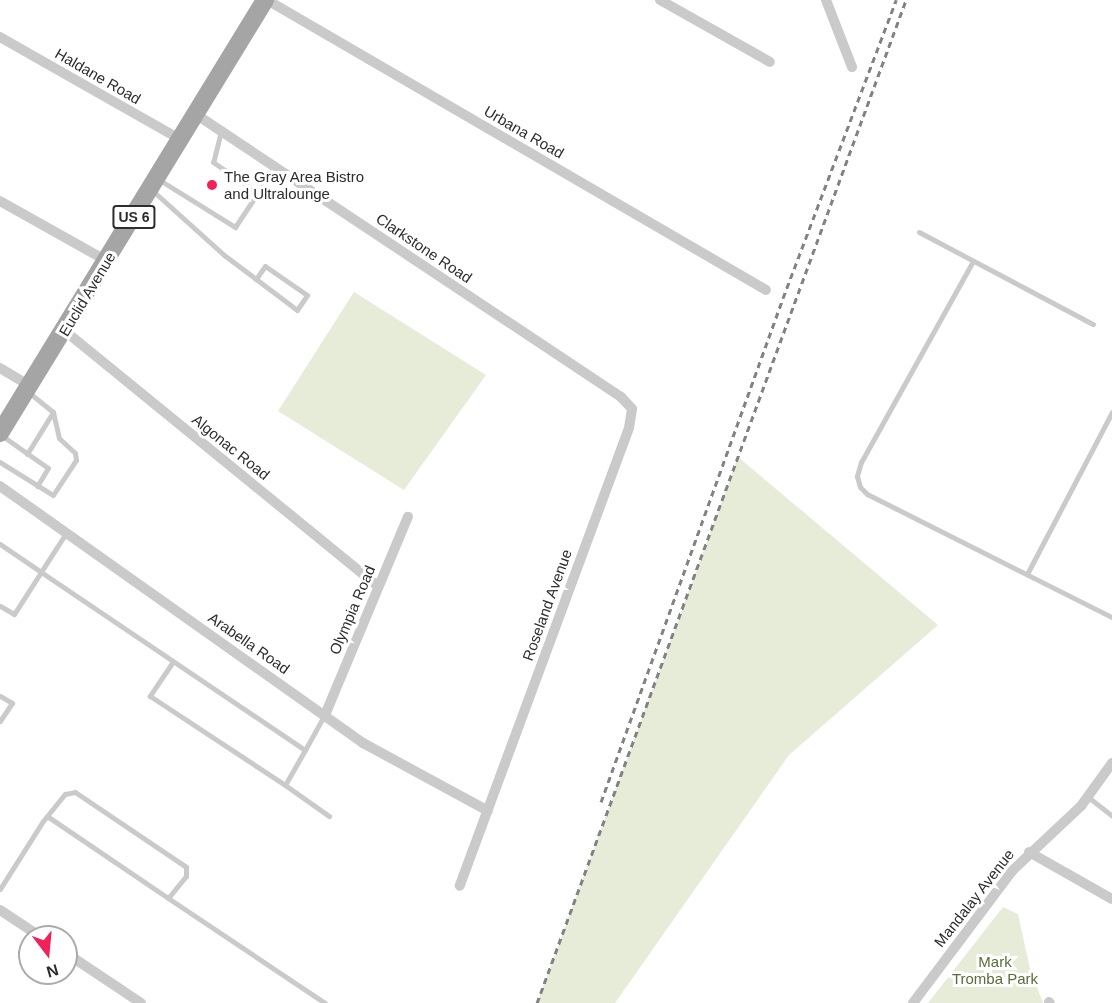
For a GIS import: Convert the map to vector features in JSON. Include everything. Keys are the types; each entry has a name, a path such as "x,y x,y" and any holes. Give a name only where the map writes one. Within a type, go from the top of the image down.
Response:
{"main road":[{"name":"Euclid Avenue","path":"0,433 65,331 266,0"}],"street":[{"name":"Urbana Road","path":"266,0 766,290"},
{"path":"660,0 770,62"},
{"path":"825,0 852,67"},
{"name":"Haldane Road","path":"0,37 181,140"},
{"name":"Clarkstone Road","path":"197,115 621,397 632,409"},
{"path":"0,201 107,261"},
{"name":"Algonac Road","path":"65,331 378,586"},
{"path":"0,368 29,389"},
{"name":"Roseland Avenue","path":"460,886 632,409"},
{"name":"Arabella Road","path":"0,486 363,743 488,811"},
{"name":"Olympia Road","path":"325,715 408,517"},
{"name":"Mandalay Avenue","path":"913,1003 1029,852 1088,797 1112,763"},
{"path":"1029,852 1112,899"},
{"path":"0,910 23,925"},
{"path":"78,961 141,1003"}],"lane":[{"path":"221,131 213,162 258,193"},
{"path":"154,184 235,227 276,167"},
{"path":"154,184 256,279 297,310 307,295 265,266 256,279"},
{"path":"919,232 1093,324"},
{"path":"974,261 857,476 867,494 1112,617"},
{"path":"0,462 53,495 76,460 75,453 59,438 53,412 29,389"},
{"path":"27,454 53,412"},
{"path":"1027,574 1112,412"},
{"path":"0,433 48,468 37,486"},
{"path":"0,606 14,615 66,533"},
{"path":"0,544 172,663 305,750"},
{"path":"172,663 150,696 329,816"},
{"path":"0,696 12,703 0,721"},
{"path":"285,785 325,715"},
{"path":"0,889 2,881 47,816 65,794 75,792 186,867 186,876 168,898"},
{"path":"1088,797 1112,816"},
{"path":"47,816 325,1003"}],"green space":[{"path":"354,292 486,375 404,490 278,411"},
{"path":"738,457 938,625 789,755 615,1003 537,1003"},
{"name":"Mark Tromba Park","path":"1003,907 1018,914 1030,969 1043,1003 928,1003"}],"railway":[{"path":"601,802 783,298 896,0"},
{"path":"537,1003 906,0"}],"place":[{"name":"The Gray Area Bistro and Ultralounge","path":"212,185"}]}
